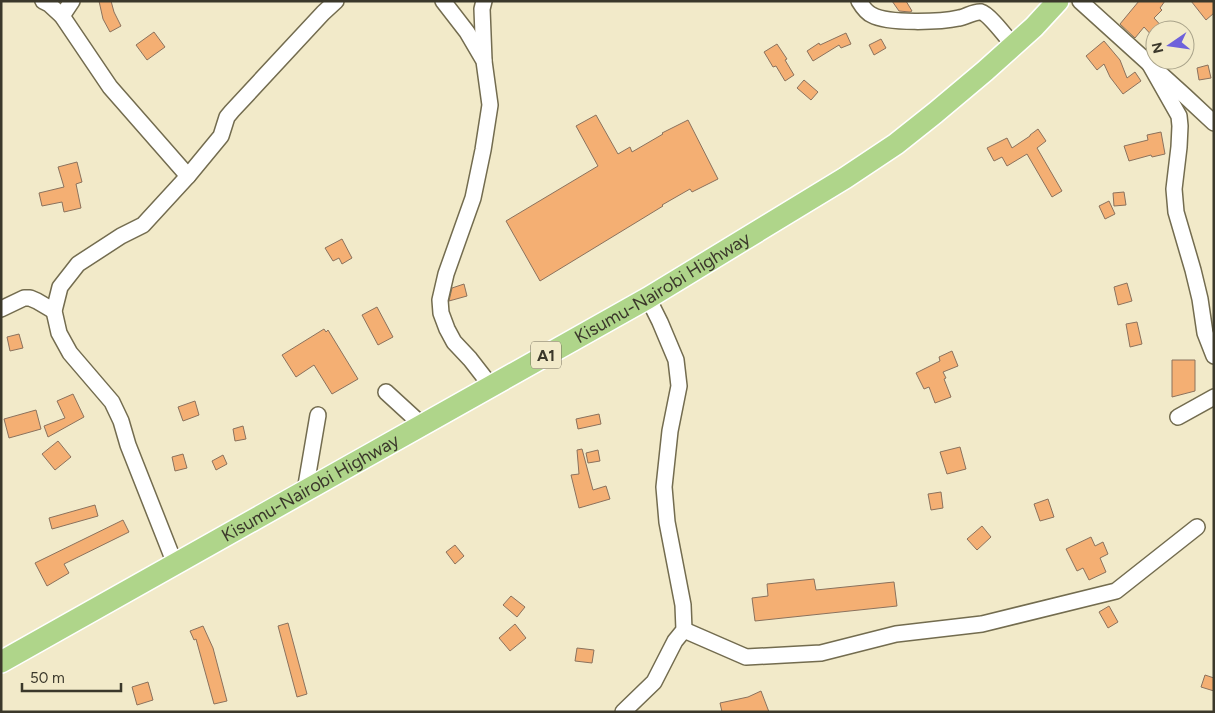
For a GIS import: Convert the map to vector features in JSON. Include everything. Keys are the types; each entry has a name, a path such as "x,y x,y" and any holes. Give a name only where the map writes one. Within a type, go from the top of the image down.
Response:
{"highway":[{"name":"Kisumu-Nairobi Highway","path":"1,662 648,298 845,178 896,144 942,107 1014,45 1058,1"}],"street":[{"path":"43,1 62,16 110,87 188,176"},
{"path":"62,16 72,1"},
{"path":"175,564 128,446 122,421 112,402 70,353 59,333 54,311 60,288 78,264 121,236 144,225 221,136 227,117 232,111 336,1"},
{"path":"443,1 467,32 484,61"},
{"path":"484,1 482,9 484,61 490,104 473,198 446,274 440,300 441,313 454,342 491,386"},
{"path":"859,1 871,15 885,20 948,20 982,12 988,16 1014,45"},
{"path":"1080,1 1145,59"},
{"path":"1153,70 1179,116 1179,147 1174,189 1176,212 1194,270 1205,333 1214,356"},
{"path":"1157,70 1214,123"},
{"path":"1,309 24,298 30,298 54,311"},
{"path":"623,712 654,682 675,642 684,630 683,605 667,522 664,487 670,431 679,386 676,360 648,298"},
{"path":"386,392 422,425"},
{"path":"1178,418 1214,397"},
{"path":"305,491 318,415"},
{"path":"684,630 746,657 821,653 896,634 982,624 1116,591 1197,528"}],"building":[{"path":"99,1 111,1 121,26 110,32 103,19"},
{"path":"892,1 906,1 912,11 899,11"},
{"path":"1139,1 1165,1 1160,8 1162,10 1154,18 1156,20 1145,20 1145,28 1135,38 1120,24"},
{"path":"1191,1 1214,1 1214,13 1206,20"},
{"path":"154,32 165,47 147,60 136,45"},
{"path":"846,33 851,44 841,48 839,45 813,61 807,51 819,43 820,45"},
{"path":"881,39 886,48 874,55 869,45"},
{"path":"1104,41 1120,60 1127,78 1135,72 1141,81 1123,94 1110,77 1104,64 1097,70 1086,56"},
{"path":"777,44 787,59 785,60 794,75 785,81 776,66 773,67 764,52"},
{"path":"1208,65 1211,78 1199,80 1197,68"},
{"path":"804,80 818,92 811,100 797,88"},
{"path":"596,115 618,154 630,147 632,152 662,133 688,120 718,179 692,192 690,189 662,205 540,281 506,221 598,166 576,126"},
{"path":"1038,129 1046,141 1037,148 1062,191 1052,197 1027,154 1007,166 1002,157 994,161 987,148 1007,138 1012,148"},
{"path":"1161,132 1165,154 1152,157 1151,155 1129,161 1124,146 1148,140 1147,135"},
{"path":"77,162 82,182 76,184 81,208 64,212 62,202 42,206 39,193 64,187 58,167"},
{"path":"1124,192 1126,205 1114,206 1113,193"},
{"path":"1109,201 1115,214 1105,219 1099,206"},
{"path":"342,239 352,258 342,264 339,258 333,261 325,248"},
{"path":"1127,283 1132,301 1118,305 1114,287"},
{"path":"464,284 467,296 449,301 452,288"},
{"path":"377,307 393,337 378,345 362,315"},
{"path":"1137,322 1142,344 1130,347 1126,324"},
{"path":"324,329 326,332 328,330 358,379 332,394 314,365 296,377 282,355"},
{"path":"19,334 23,348 10,351 7,337"},
{"path":"952,351 958,366 943,372 951,397 935,403 929,387 924,389 916,373 940,361 939,357"},
{"path":"1172,360 1195,360 1195,391 1172,397"},
{"path":"73,394 84,417 48,437 44,426 65,418 57,401"},
{"path":"195,401 199,415 183,421 178,407"},
{"path":"36,410 41,429 9,438 4,419"},
{"path":"599,414 601,424 578,429 576,419"},
{"path":"243,426 246,439 235,441 233,429"},
{"path":"58,441 71,457 55,470 42,454"},
{"path":"960,447 966,469 947,474 940,452"},
{"path":"582,449 593,490 606,486 610,499 579,508 571,475 579,474 577,450"},
{"path":"598,450 600,461 588,463 586,453"},
{"path":"183,454 187,468 175,471 172,457"},
{"path":"223,455 227,464 216,470 212,461"},
{"path":"941,492 943,508 931,510 928,494"},
{"path":"1048,499 1054,517 1040,521 1034,504"},
{"path":"95,505 98,516 52,529 49,518"},
{"path":"123,520 129,532 64,564 69,573 47,586 35,563"},
{"path":"982,526 991,537 977,550 967,539"},
{"path":"1091,537 1095,546 1103,542 1108,554 1100,558 1106,572 1089,580 1083,568 1077,571 1066,549"},
{"path":"455,545 464,556 455,564 446,552"},
{"path":"814,579 816,590 894,582 897,606 755,621 752,598 768,596 767,584"},
{"path":"511,596 525,607 517,617 503,605"},
{"path":"1109,606 1118,622 1108,628 1099,612"},
{"path":"288,623 307,694 297,697 278,626"},
{"path":"515,624 526,638 510,651 499,638"},
{"path":"203,626 213,648 227,701 214,704 196,639 194,640 190,631"},
{"path":"577,648 594,650 592,663 575,661"},
{"path":"1205,675 1214,678 1214,691 1201,687"},
{"path":"148,682 153,700 137,705 132,687"},
{"path":"761,691 769,712 722,712 720,703 748,697"}]}
